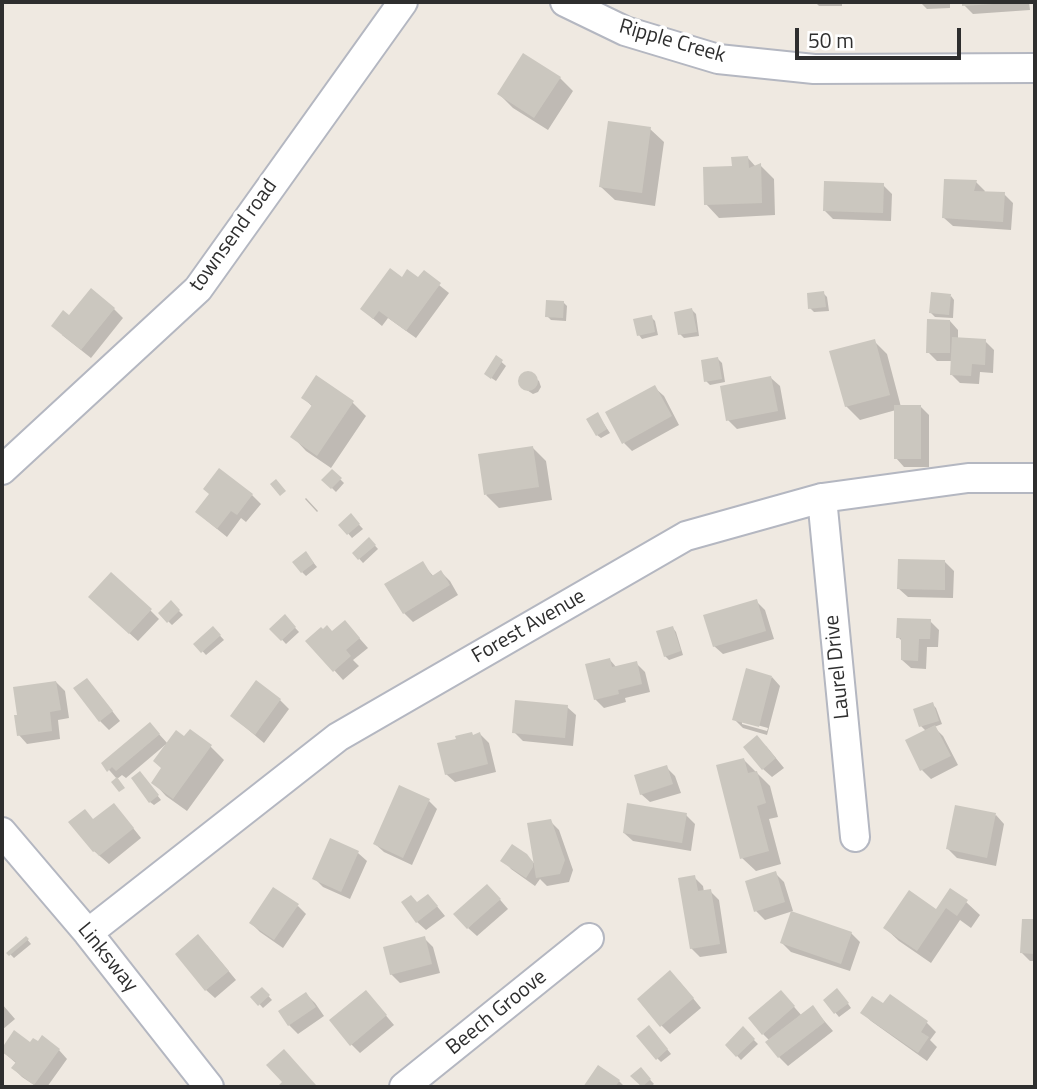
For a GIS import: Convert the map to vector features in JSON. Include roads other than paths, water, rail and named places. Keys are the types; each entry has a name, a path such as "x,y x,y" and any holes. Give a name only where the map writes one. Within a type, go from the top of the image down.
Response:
{"street":[{"name":"townsend road","path":"2,470 198,289 402,2"},
{"name":"Ripple Creek","path":"565,2 625,32 718,59 814,69 1035,68"},
{"name":"Forest Avenue","path":"88,933 338,737 686,536 822,498 968,478 1035,478"},
{"name":"Laurel Drive","path":"822,498 855,837"},
{"name":"Linksway","path":"2,832 88,933 209,1087"},
{"name":"Beech Groove","path":"404,1087 589,939"}]}
